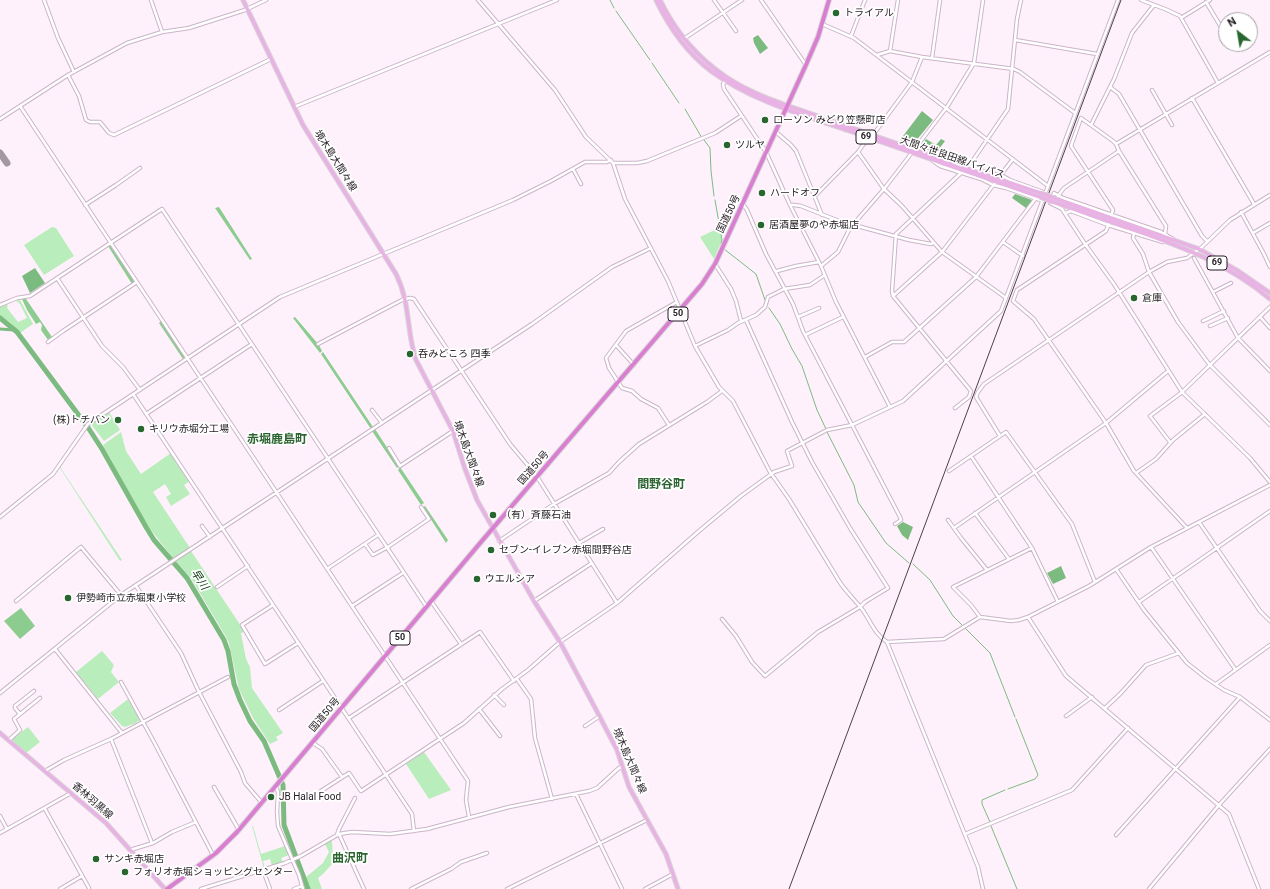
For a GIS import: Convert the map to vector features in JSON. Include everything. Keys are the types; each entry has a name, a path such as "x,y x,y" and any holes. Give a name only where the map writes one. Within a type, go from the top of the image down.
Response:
{"highway":[{"name":"国道50号","path":"166,889 212,856 239,830 492,528 634,365 702,284 715,264 806,65 822,24 829,0"}],"main road":[{"name":"境木島大間々線","path":"243,0 293,107 314,144 396,274 403,289 412,348 418,365 453,431 475,496 499,541 560,642 600,716 617,750 629,787 666,854 678,889"},
{"name":"大間々世良田線バイパス","path":"656,0 668,24 688,50 702,64 725,81 750,94 873,135 932,160 1039,196 1055,199 1199,249 1245,275 1270,293"},
{"name":"大間々世良田線バイパス","path":"660,0 676,27 698,54 728,78 757,93 787,107 868,138 936,157 1039,196"},
{"name":"大間々世良田線バイパス","path":"1055,199 1194,252 1249,282 1270,299"},
{"name":"香林羽黒線","path":"0,733 106,823 166,889"}],"street":[{"path":"44,0 56,32 74,72"},
{"path":"152,0 162,32"},
{"path":"0,119 68,75 124,45 162,32 189,28 248,8 266,0"},
{"path":"478,0 555,90 586,137 613,163 625,199 651,248 695,346 717,386 729,396 738,409 771,474 789,499 848,594 860,607 877,634 887,642 978,867 983,889"},
{"path":"293,107 557,0"},
{"path":"714,0 736,30"},
{"path":"684,38 742,0"},
{"path":"761,0 806,65"},
{"path":"851,36 865,0"},
{"path":"890,51 898,0"},
{"path":"932,58 940,0"},
{"path":"821,266 838,252 847,232 884,189 913,151 945,108 974,63 983,0"},
{"path":"969,166 986,139 1008,109 1015,40 1021,0"},
{"path":"321,791 349,773 361,791 441,740 464,723 494,695 515,680 560,642 617,603 741,496 771,474 792,466 787,451 828,430 852,425 904,400 1001,311 1023,256 1118,0"},
{"path":"1140,0 1165,9 1181,18 1218,83"},
{"path":"1181,18 1210,0"},
{"path":"1206,2 1218,23"},
{"path":"1091,125 1110,88 1132,33 1154,5"},
{"path":"822,24 851,36 1048,186"},
{"path":"1015,40 1097,54"},
{"path":"877,56 890,51 922,57 1012,68 1020,72 1075,113"},
{"path":"1117,143 1270,52"},
{"path":"873,135 912,82 922,57"},
{"path":"68,75 79,96 86,120 90,122 100,122 109,133 114,135 271,59"},
{"path":"725,81 723,84 724,89 766,152 790,205 821,266 843,317 890,407"},
{"path":"1110,88 1119,94 1202,236 1207,241"},
{"path":"1152,90 1172,125"},
{"path":"1192,98 1254,204"},
{"path":"20,106 468,781 466,800 469,817"},
{"path":"613,163 637,163 647,161 715,133 741,116"},
{"path":"1112,215 1113,210 1071,144 1080,119 1082,118 1117,143 1119,151 1166,226 1165,234"},
{"path":"776,132 796,151 822,215"},
{"path":"815,196 858,152 868,138"},
{"path":"1055,199 1064,188 1119,151"},
{"path":"858,152 884,189 902,206 942,252 1006,298"},
{"path":"936,157 946,158 1046,193"},
{"path":"1000,176 1013,159"},
{"path":"0,517 53,474 88,424 283,295 513,200 586,162 607,162 611,160"},
{"path":"932,160 937,164 961,173 994,184 1039,196 1043,201"},
{"path":"86,205 116,186 140,168"},
{"path":"573,169 581,184"},
{"path":"955,408 969,397 971,391 893,296 892,291 895,236 961,173"},
{"path":"893,296 942,252 994,184"},
{"path":"887,642 944,639 980,617 1011,621 1028,617 1095,582 1151,547 1270,484 1256,465 1182,392 1150,339 1085,244 1066,213 1062,208 1050,203 1054,193 1055,199"},
{"path":"1000,436 977,399 978,392 984,384 1149,272 1167,262 1183,260 1199,249 1226,223 1241,212 1270,195"},
{"path":"864,357 892,342 904,342 976,277 1039,196"},
{"path":"1055,199 1112,215 1165,234 1174,240"},
{"path":"743,204 766,254 786,289 805,335 901,519 895,524"},
{"path":"790,205 797,205 839,221 895,236 933,243"},
{"path":"0,305 17,298 28,297 162,209 386,548 427,607"},
{"path":"1066,213 1071,211 1156,241 1170,243"},
{"path":"1241,212 1270,267"},
{"path":"1253,233 1270,223"},
{"path":"1108,224 1106,231 1018,290 1013,301 1034,319 1106,423 1136,473 1187,528"},
{"path":"1134,233 1133,238 1143,254 1149,272 1178,322 1210,364 1270,426"},
{"path":"1003,242 1023,256"},
{"path":"0,693 121,596 175,559 532,324 612,267 651,248"},
{"path":"1194,258 1238,338 1270,371"},
{"path":"777,271 819,262"},
{"path":"715,264 731,289 741,321"},
{"path":"695,346 728,330 741,321 754,316 765,308 768,297 786,289 810,285 825,275"},
{"path":"57,278 102,346 124,367 140,390"},
{"path":"48,342 137,282"},
{"path":"1213,292 1231,283"},
{"path":"318,344 405,298 414,299 510,444 537,477 617,603"},
{"path":"669,425 658,408 641,399 632,391 623,389 608,366 606,358 628,330 676,302"},
{"path":"1170,442 1150,416 1182,392 1270,307"},
{"path":"798,317 818,308"},
{"path":"1203,321 1224,311"},
{"path":"805,335 843,317"},
{"path":"1260,317 1270,328"},
{"path":"1210,326 1228,318"},
{"path":"722,619 736,636 755,667 765,676 818,632 888,588 850,528 802,443 746,320"},
{"path":"146,414 252,344"},
{"path":"616,345 634,365"},
{"path":"954,528 1106,423 1168,371"},
{"path":"499,541 554,504 611,472 619,462 640,444 722,391"},
{"path":"133,394 413,815 414,831"},
{"path":"372,410 382,423"},
{"path":"1136,473 1156,458 1170,442 1205,414"},
{"path":"389,448 400,466 453,431"},
{"path":"950,471 1006,432 1036,471 1072,524 1095,582"},
{"path":"971,456 1032,548 1058,602"},
{"path":"365,544 373,555 386,548 429,519 421,507"},
{"path":"1138,602 1270,511"},
{"path":"976,512 1009,560"},
{"path":"948,520 987,570"},
{"path":"1199,522 1260,610 1270,621"},
{"path":"202,526 210,537"},
{"path":"579,544 603,529"},
{"path":"327,569 378,535"},
{"path":"16,601 81,547 121,596"},
{"path":"1151,547 1235,670"},
{"path":"980,617 953,586 1032,548"},
{"path":"534,601 592,563"},
{"path":"217,587 248,566"},
{"path":"1116,569 1138,602 1187,663 1196,671 1216,684 1240,697 1270,720"},
{"path":"352,606 404,573"},
{"path":"136,586 181,653 199,692 241,772 245,783 262,804"},
{"path":"431,601 461,644"},
{"path":"273,604 242,625 265,664 298,643"},
{"path":"1028,617 1064,673 1219,805 1231,817 1259,889"},
{"path":"349,718 402,682 481,632 515,680 531,699 535,738 552,799"},
{"path":"1216,684 1270,645"},
{"path":"55,648 122,733"},
{"path":"1105,708 1146,665 1179,653"},
{"path":"44,771 64,760 111,739 228,677"},
{"path":"279,710 323,681"},
{"path":"121,682 196,822 212,856"},
{"path":"20,714 15,707 34,691"},
{"path":"494,695 504,704"},
{"path":"1066,716 1092,697"},
{"path":"1116,835 1240,697"},
{"path":"8,741 20,730 14,720 40,698"},
{"path":"479,709 500,736"},
{"path":"585,726 600,716"},
{"path":"965,834 1072,790 1128,728"},
{"path":"111,739 152,844"},
{"path":"313,743 324,751 342,777"},
{"path":"1149,889 1219,805 1270,749"},
{"path":"201,889 293,860 338,834 352,832 390,834 427,829 469,817 594,790 622,766"},
{"path":"277,786 277,822 303,887 294,889"},
{"path":"214,787 239,830"},
{"path":"0,833 71,793"},
{"path":"576,794 622,889"},
{"path":"355,798 342,822 338,834 364,889"},
{"path":"45,809 89,888"},
{"path":"0,816 7,829"},
{"path":"507,889 647,820"},
{"path":"130,850 152,844 172,832 196,822"},
{"path":"411,889 451,870 461,862 487,853"},
{"path":"264,870 270,889"},
{"path":"645,889 673,874"},
{"path":"60,889 82,876"}],"shaded area":[{"path":"758,35 768,48 760,54 753,38"},
{"path":"922,111 933,120 915,142 911,144 900,140"},
{"path":"926,139 936,145 941,139 945,141 936,153 923,148 921,145"},
{"path":"1015,194 1032,201 1026,208 1012,198"},
{"path":"219,207 252,259 250,260 215,208"},
{"path":"52,227 56,228 74,256 44,275 24,245"},
{"path":"719,228 722,240 714,259 700,237"},
{"path":"110,245 135,282 132,284 108,246"},
{"path":"35,268 45,283 30,293 22,276"},
{"path":"22,299 26,299 52,337 48,340 41,330 42,325 40,322 36,324"},
{"path":"20,300 33,324 20,333 9,322 0,316 0,307 8,304 7,308 18,322 27,318 20,304 16,301"},
{"path":"295,317 319,345 322,351 320,353 293,318"},
{"path":"161,321 185,358 183,359 159,323"},
{"path":"323,352 373,427 371,429 321,354"},
{"path":"109,412 120,430 104,441 91,424"},
{"path":"375,429 399,466 397,468 372,431"},
{"path":"121,432 126,451 141,474 171,453 190,481 184,485 190,494 171,506 166,497 171,494 165,484 153,492 190,548 178,556 179,558 191,551 245,632 241,633 246,659 250,667 252,688 283,733 276,737 278,740 270,744 253,718 239,689 229,643 226,637 191,578 176,561 178,559 177,557 173,558 147,525 103,445"},
{"path":"60,467 122,560 120,561"},
{"path":"400,467 424,503 421,505 398,470"},
{"path":"425,506 448,540 446,543 423,507"},
{"path":"903,522 913,527 908,540 902,535 897,526"},
{"path":"1061,566 1066,578 1053,584 1047,573"},
{"path":"21,608 35,626 20,639 4,621"},
{"path":"102,651 114,665 111,672 119,682 98,699 76,672"},
{"path":"128,699 140,720 125,727 122,726 110,713"},
{"path":"28,727 40,742 26,753 11,740"},
{"path":"424,752 451,790 429,799 406,764"},
{"path":"252,826 261,854 285,846 289,855 281,858 283,862 272,866 270,859 263,861 264,869"},
{"path":"331,839 334,862 318,878 322,889 310,889 306,877 323,863 329,852 325,844"}],"waterway":[{"path":"610,0 614,8"},
{"path":"616,11 650,60"},
{"path":"652,63 679,103"},
{"path":"685,109 702,138"},
{"path":"704,140 710,148 714,196"},
{"path":"715,200 722,240 721,244"},
{"path":"724,249 756,274 765,300"},
{"path":"769,308 780,324 802,366 817,410 826,429"},
{"name":"早川","path":"0,318 17,332 89,429 154,540 187,578 224,640 228,651 234,684 240,700 250,721 264,741 283,785 284,825 308,889"},
{"path":"0,329 14,330"},
{"path":"827,432 854,485 858,502 886,543 909,563"},
{"path":"913,564 930,580 953,616 990,653 1015,717"},
{"path":"1008,789 1035,779 1038,775 1016,719"},
{"path":"990,822 982,804 982,800 1005,790"},
{"path":"991,826 1017,889"}],"taxiway":[{"path":"0,153 7,163"}],"railway":[{"path":"789,889 1121,0"}],"place":[{"name":"トライアル","path":"836,13"},
{"name":"ローソン みどり笠懸町店","path":"765,120"},
{"name":"ツルヤ","path":"727,145"},
{"name":"ハードオフ","path":"762,193"},
{"name":"居酒屋夢のや赤堀店","path":"761,225"},
{"name":"倉庫","path":"1134,298"},
{"name":"呑みどころ 四季","path":"410,354"},
{"name":"(株)トチバン","path":"118,420"},
{"name":"キリウ赤堀分工場","path":"141,429"},
{"name":"（有）斉藤石油","path":"493,515"},
{"name":"セブン-イレブン赤堀間野谷店","path":"491,550"},
{"name":"ウエルシア","path":"477,579"},
{"name":"伊勢崎市立赤堀東小学校","path":"68,598"},
{"name":"JB Halal Food","path":"271,797"},
{"name":"サンキ赤堀店","path":"96,859"},
{"name":"フォリオ赤堀ショッピングセンター","path":"125,872"}],"district":[{"name":"赤堀鹿島町","path":"277,440"},
{"name":"間野谷町","path":"661,485"},
{"name":"曲沢町","path":"350,859"}]}
